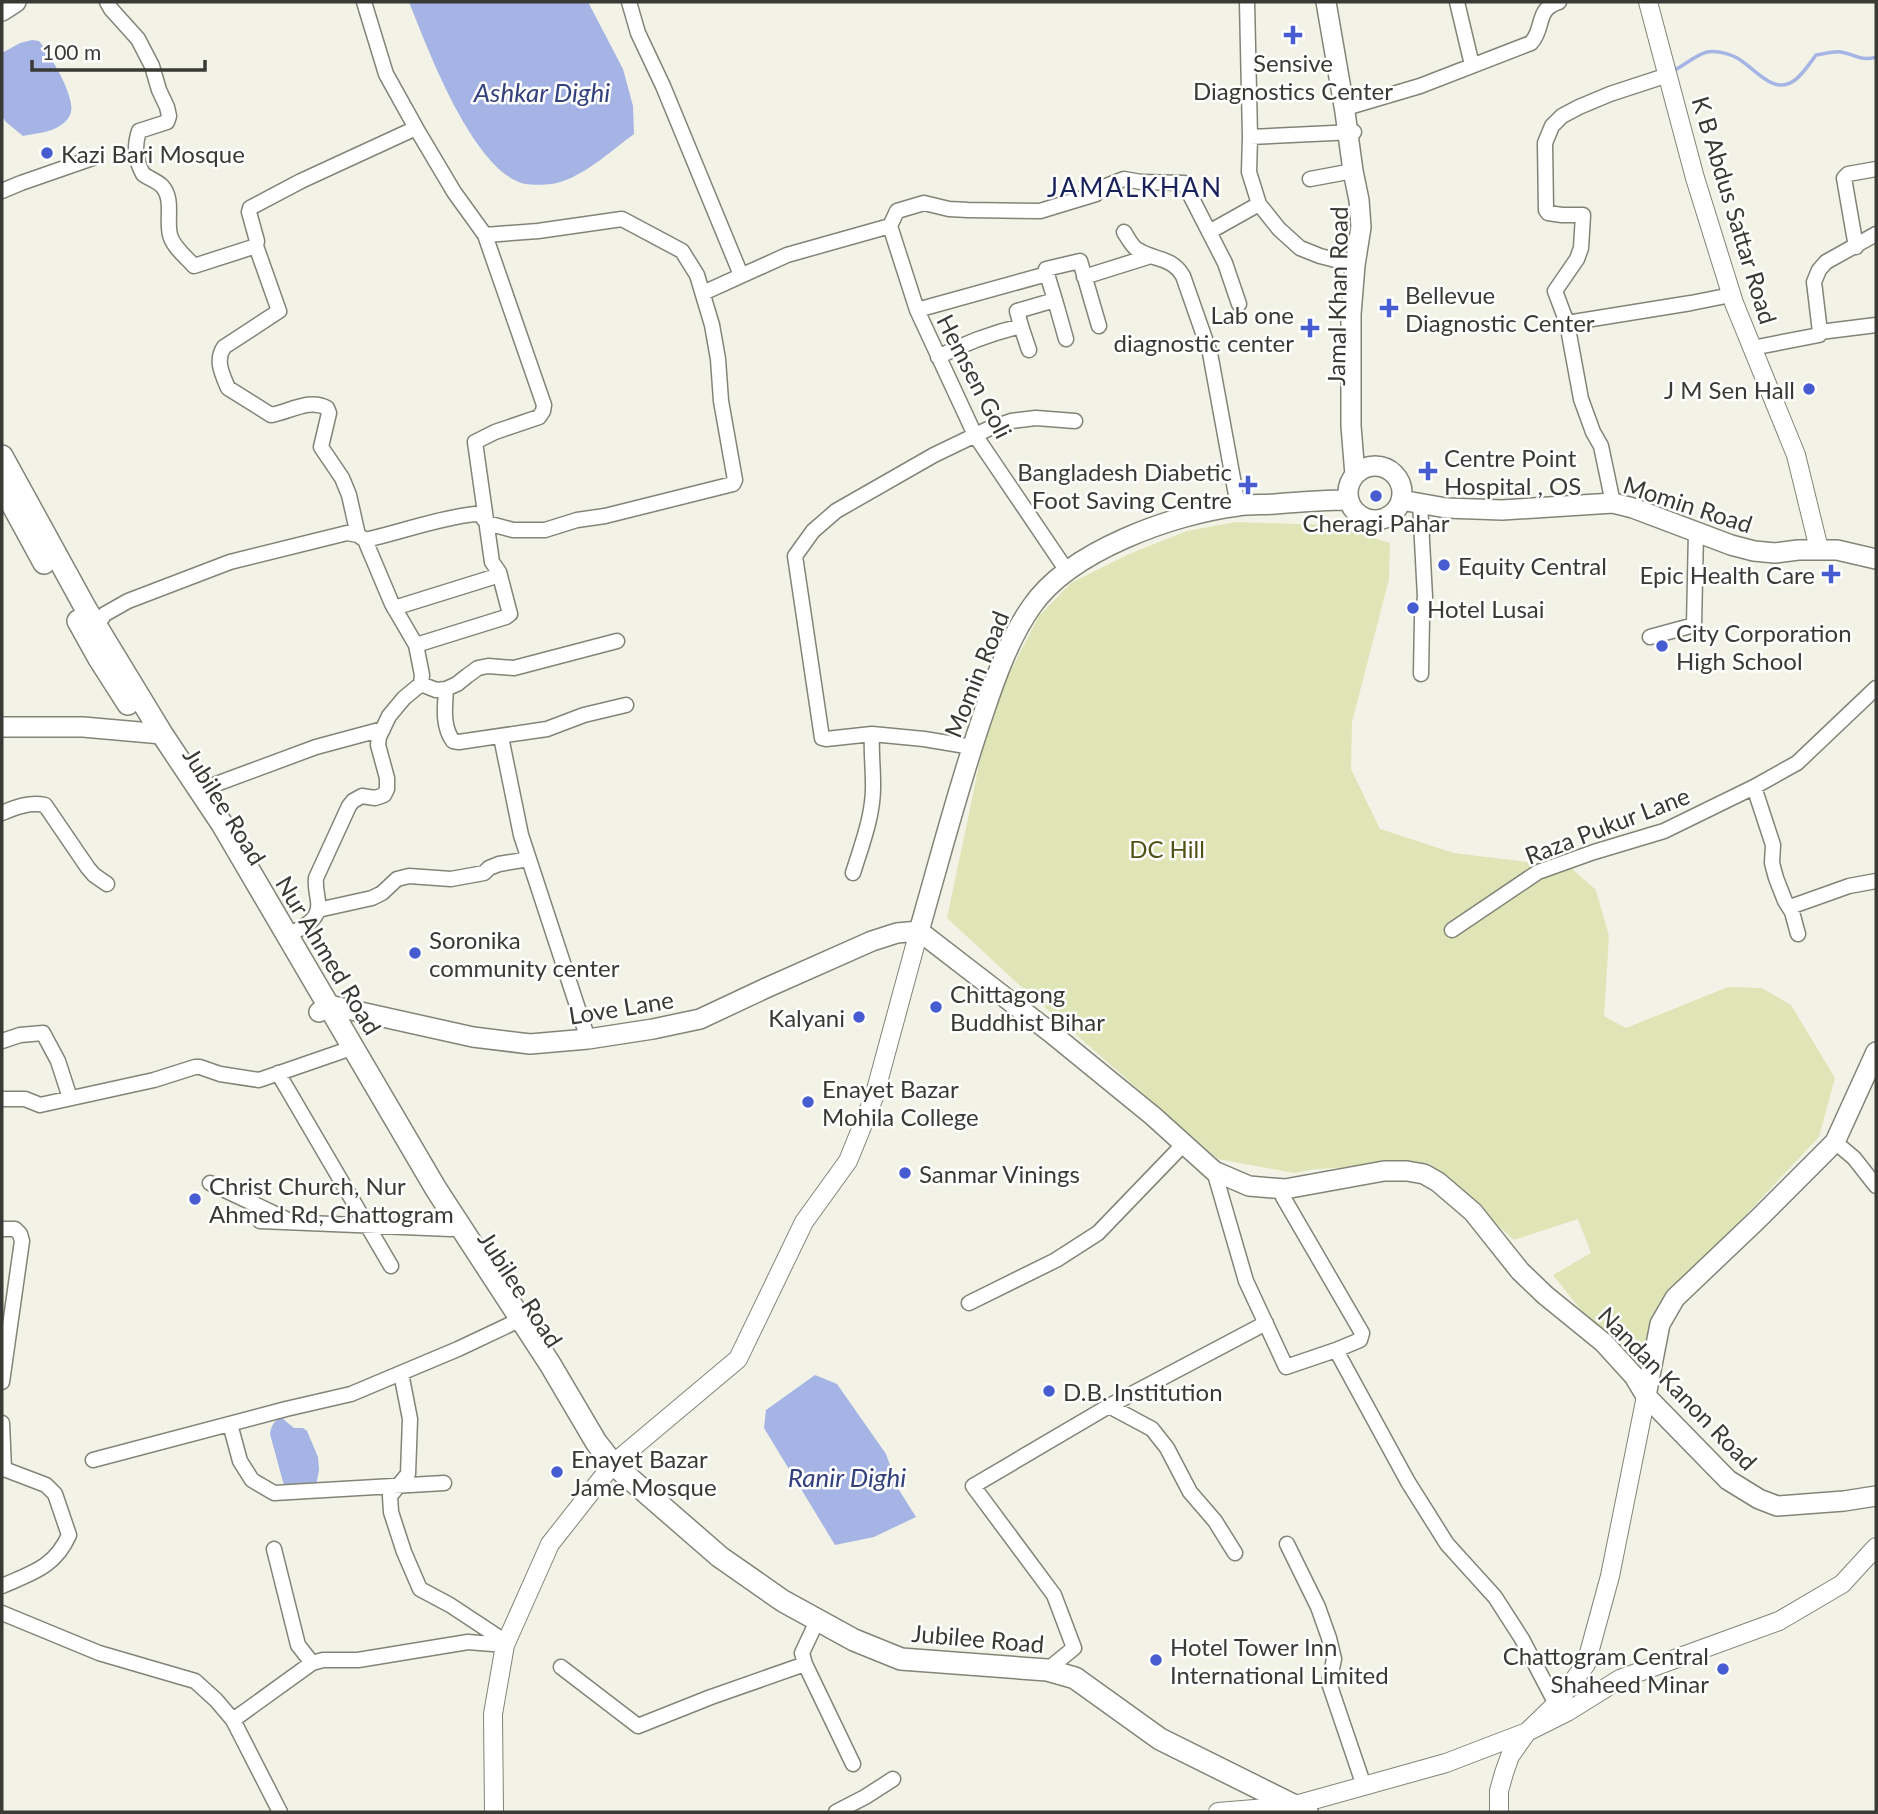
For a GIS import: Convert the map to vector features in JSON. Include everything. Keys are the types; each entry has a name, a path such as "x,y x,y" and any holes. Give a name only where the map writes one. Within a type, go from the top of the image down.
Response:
{"main road":[{"path":"2,11 16,2"},
{"path":"1328,2 1351,132 1353,172 1361,227 1351,314 1350,426 1361,471"},
{"name":"Jamal Khan Road","path":"1328,2 1368,223 1359,321 1361,471"},
{"name":"Nur Ahmed Road","path":"2,456 156,734 200,790 222,824 287,936 324,1008 436,1189 550,1364 613,1470"},
{"path":"1381,467 1394,474 1411,502 1388,516 1375,520 1356,512 1349,500 1348,491 1361,471 1381,467"},
{"name":"Jubilee Road","path":"2,486 98,657 130,707 156,734 209,827 324,1008 343,1051 451,1229 613,1470 720,1557 783,1601 814,1627 901,1659 1047,1670 1075,1678 1160,1739 1290,1809"},
{"name":"Momin Road","path":"919,931 972,747 996,675 1031,606 1048,587 1067,571 1114,543 1179,519 1238,506 1349,500"},
{"name":"Momin Road","path":"1411,502 1446,508 1502,510 1612,503 1754,551 1846,551 1876,559"},
{"path":"2,727 83,727 156,734"},
{"name":"Love Lane","path":"324,1008 473,1037 530,1044 588,1039 700,1019 872,941 897,933 919,931"},
{"name":"Nandan Kanon Road","path":"919,931 1050,1032 1153,1116 1214,1171 1249,1186 1285,1189 1384,1171 1424,1174 1438,1182 1473,1212 1520,1272 1604,1343 1634,1376 1647,1396 1728,1480 1759,1499 1777,1506 1876,1496"},
{"path":"1647,1396 1660,1324 1675,1298 1835,1142 1876,1052"},
{"path":"814,1627 901,1673 1029,1678 1062,1684 1159,1752 1290,1809"}],"street":[{"path":"107,2 138,39 152,66 167,107 169,121 140,130 135,148 143,174 161,185 165,191 169,201 169,234 174,244 194,266 256,246"},
{"path":"363,2 386,74 454,192 485,235 544,405 539,417 475,442 492,562 500,575 509,615 416,645"},
{"path":"629,2 638,33 663,86 741,275"},
{"path":"1247,2 1249,172 1259,204 1279,229 1300,248 1355,265"},
{"path":"1457,2 1472,65"},
{"path":"1349,107 1420,86 1531,43 1537,36 1542,14 1559,2"},
{"name":"K B Abdus Sattar Road","path":"1648,2 1695,177 1731,295 1796,455 1818,550"},
{"path":"1612,503 1601,446 1581,399 1567,323 1555,291 1577,259 1581,247 1583,215 1562,215 1548,213 1546,210 1545,143 1552,126 1562,116 1610,94 1668,75"},
{"path":"287,936 317,915 316,878 349,806 362,796 375,798 384,795 387,778 378,746 379,737 389,716 404,698 421,684 422,676 416,645 394,608 361,537 342,478 321,447 329,413 327,408 318,404 309,405 271,415 228,388 219,354 224,347 279,311 256,246 250,208 301,181 416,128"},
{"path":"1250,137 1351,132"},
{"path":"2,191 93,158"},
{"path":"1856,247 1844,178 1848,174 1876,169"},
{"path":"1310,179 1353,172"},
{"path":"703,293 787,255 890,226 897,211 924,203 949,209 1040,211 1096,194 1101,188 1124,179 1184,183 1225,263 1239,304"},
{"path":"1209,232 1259,204"},
{"path":"97,625 105,614 128,601 229,562 327,537 347,533 361,537 396,533 432,521 462,515 480,515 487,523 513,530 545,530 577,520 604,516 733,484 735,480 721,401 718,359 697,275 682,251 622,219 538,231 485,235"},
{"name":"Hemsen Goli","path":"890,226 917,310 975,435 1067,571"},
{"path":"1124,232 1135,249 1170,261 1183,276 1210,352 1238,506"},
{"path":"1820,332 1815,277 1826,262 1876,234"},
{"path":"1084,278 1151,256"},
{"path":"1066,339 1046,270 1080,261 1099,326"},
{"path":"917,310 1047,274"},
{"path":"1567,323 1731,295"},
{"path":"1029,350 1017,311 1055,300"},
{"path":"1752,348 1816,336 1820,332 1876,325"},
{"path":"938,357 994,333 1021,326"},
{"path":"972,747 872,734 826,739 821,735 795,555 813,531 836,511 934,454 1011,421 1036,418 1075,421"},
{"path":"1411,502 1425,597 1420,674"},
{"path":"1650,637 1694,625 1696,532"},
{"path":"394,608 500,575"},
{"path":"421,684 436,690 446,689 478,668 514,667 617,641"},
{"name":"Raza Pukur Lane","path":"1452,930 1538,872 1664,831 1797,763 1876,688"},
{"path":"446,689 446,724 453,741 459,742 547,729 584,715 626,705"},
{"path":"200,790 316,747 383,729"},
{"path":"853,873 870,819 874,784 872,734"},
{"path":"501,737 521,835 588,1039"},
{"path":"1754,787 1773,845 1772,863 1776,878 1790,907 1798,934"},
{"path":"2,813 36,803 45,806 94,875 107,884"},
{"path":"318,909 372,898 397,879 409,876 451,879 484,873 499,864 529,859"},
{"path":"1790,907 1849,886 1876,881"},
{"path":"494,1812 493,1714 506,1644 550,1544 613,1470 738,1359 804,1222 849,1161 874,1097 919,931"},
{"path":"2,1041 20,1035 43,1033 58,1061 70,1098"},
{"path":"2,1099 25,1099 40,1105 154,1080 195,1067 259,1080 343,1051"},
{"path":"278,1073 390,1266"},
{"path":"1835,1142 1854,1158 1876,1186"},
{"path":"969,1303 1056,1260 1098,1233 1183,1143"},
{"path":"1214,1171 1247,1282 1286,1367 1360,1339 1362,1333 1283,1197 1285,1189"},
{"path":"210,1184 294,1223"},
{"path":"260,1221 451,1229"},
{"path":"2,1229 15,1228 22,1241 2,1382"},
{"path":"93,1460 351,1394 513,1323"},
{"path":"1047,1670 1074,1648 1054,1595 973,1486 1109,1406 1266,1323"},
{"path":"1335,1350 1408,1482 1447,1544 1495,1597 1522,1639 1556,1704"},
{"path":"401,1373 410,1419 408,1474 390,1496 390,1512 404,1552 420,1589 450,1605 506,1644"},
{"path":"1499,1812 1499,1791 1510,1756 1527,1732 1556,1704 1586,1664 1610,1576 1647,1396"},
{"path":"1109,1406 1152,1429 1160,1438 1190,1492 1215,1521 1235,1553"},
{"path":"2,1423 4,1469 51,1489 69,1535 59,1553 39,1570 2,1586"},
{"path":"230,1424 240,1461 252,1480 274,1493 444,1483"},
{"path":"1287,1544 1318,1607 1329,1638 1334,1660 1329,1683 1364,1786"},
{"path":"1218,1812 1290,1809 1446,1763 1527,1732 1567,1712 1620,1679 1779,1621 1842,1584 1876,1547"},
{"path":"274,1549 298,1645 312,1663"},
{"path":"2,1613 99,1653 195,1681 233,1720 280,1812"},
{"path":"814,1627 802,1653 805,1664 853,1764"},
{"path":"233,1720 312,1663 323,1660 358,1660 468,1642 506,1644"},
{"path":"561,1667 638,1726 805,1664"},
{"path":"836,1812 893,1779"}],"green space":[{"name":"DC Hill","path":"1236,522 1331,525 1390,543 1389,579 1352,722 1351,769 1380,829 1454,853 1570,867 1596,890 1609,936 1604,1016 1626,1028 1728,987 1762,988 1791,1005 1835,1078 1819,1137 1658,1308 1634,1376 1553,1275 1591,1253 1578,1219 1514,1240 1429,1163 1316,1169 1294,1173 1218,1159 947,918 991,708 1039,616 1071,583 1129,554 1187,531"}],"water":[{"name":"Ashkar Dighi","path":"409,2 588,2 623,69 633,106 634,134 574,177 563,181 525,184 506,175 487,157 454,105"},
{"path":"32,40 39,41 55,65 66,86 71,112 66,121 57,128 23,136 2,116 2,53"},
{"name":"Ranir Dighi","path":"815,1375 837,1384 886,1454 899,1490 916,1517 874,1537 835,1545 764,1428 766,1410"},
{"path":"282,1418 294,1428 307,1431 318,1457 316,1486 285,1486 283,1482 270,1434 273,1424"}],"waterway":[{"path":"1673,71 1703,53 1716,52 1740,59 1768,81 1781,85 1798,78 1816,55 1838,52 1862,58 1876,57"}],"place":[{"name":"Sensive Diagnostics Center","path":"1293,35"},
{"name":"Kazi Bari Mosque","path":"47,153"},
{"name":"Bellevue Diagnostic Center","path":"1389,308"},
{"name":"Lab one diagnostic center","path":"1310,328"},
{"name":"J M Sen Hall","path":"1809,389"},
{"name":"Centre Point Hospital , OS","path":"1428,471"},
{"name":"Bangladesh Diabetic Foot Saving Centre","path":"1248,485"},
{"name":"Cheragi Pahar","path":"1376,496"},
{"name":"Equity Central","path":"1444,565"},
{"name":"Epic Health Care","path":"1831,574"},
{"name":"Hotel Lusai","path":"1413,608"},
{"name":"City Corporation High School","path":"1662,646"},
{"name":"Soronika community center","path":"415,953"},
{"name":"Chittagong Buddhist Bihar","path":"936,1007"},
{"name":"Kalyani","path":"859,1017"},
{"name":"Enayet Bazar Mohila College","path":"808,1102"},
{"name":"Sanmar Vinings","path":"905,1173"},
{"name":"Christ Church, Nur Ahmed Rd, Chattogram","path":"195,1199"},
{"name":"D.B. Institution","path":"1049,1391"},
{"name":"Enayet Bazar Jame Mosque","path":"557,1472"},
{"name":"Hotel Tower Inn International Limited","path":"1156,1660"},
{"name":"Chattogram Central Shaheed Minar","path":"1723,1669"}],"district":[{"name":"JAMALKHAN","path":"1135,187"}]}
